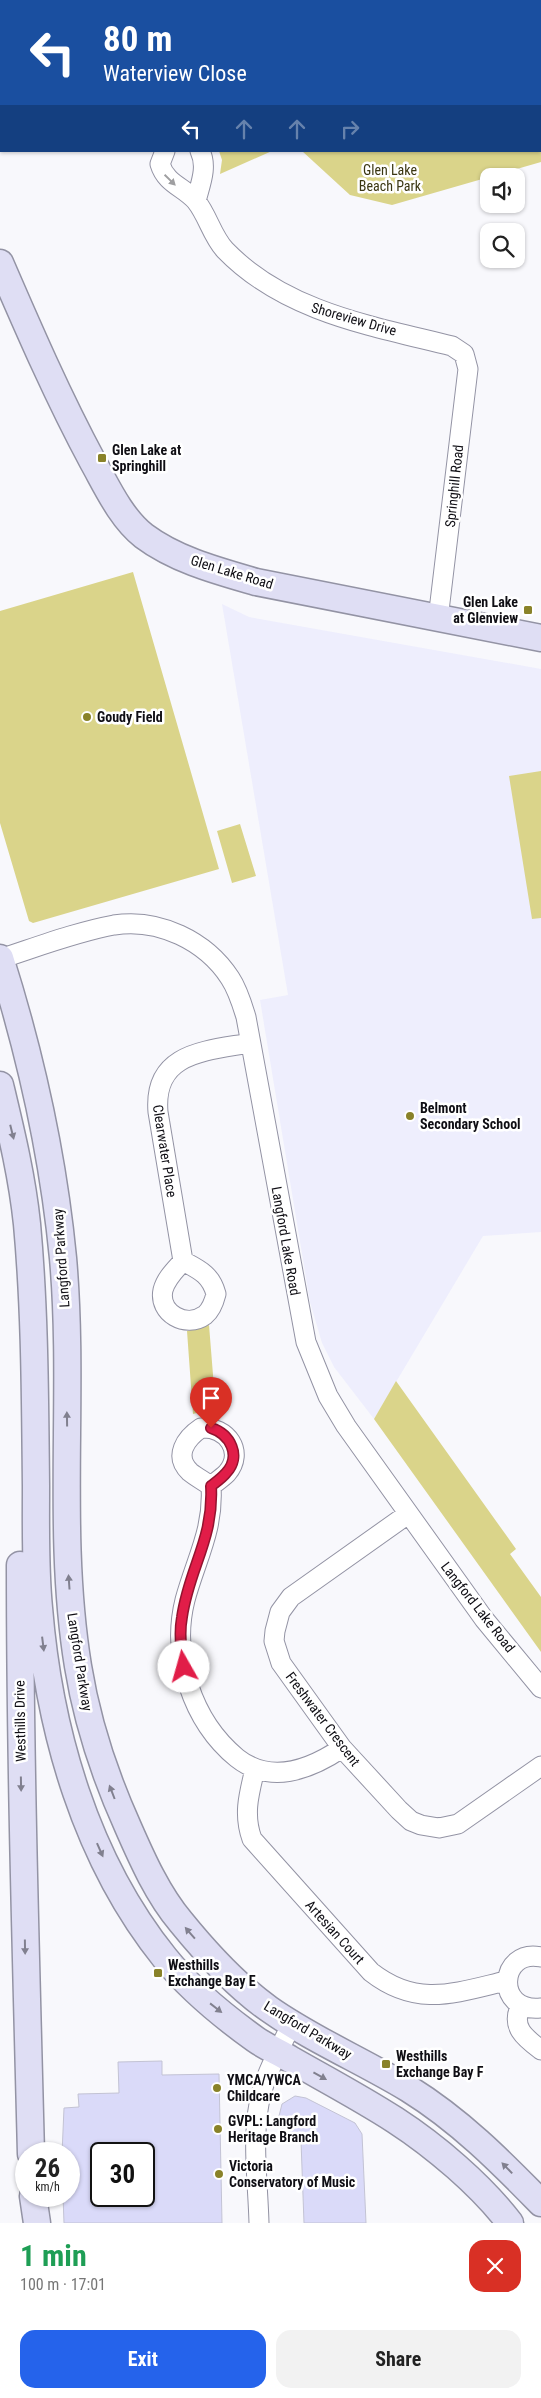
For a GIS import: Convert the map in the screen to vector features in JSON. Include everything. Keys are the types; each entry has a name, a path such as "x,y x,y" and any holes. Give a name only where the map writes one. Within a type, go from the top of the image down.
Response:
{"main road":[{"name":"Glen Lake Road","path":"0,263 40,357 73,426 127,519 144,536 179,556 256,582 541,638"},
{"name":"Langford Parkway","path":"0,958 36,1086 53,1170 64,1295 69,1579 78,1665 90,1721 112,1791 142,1860 177,1918 223,1972 269,2009 410,2089 460,2125 501,2162 541,2203"},
{"path":"0,1085 16,1149 27,1221 32,1289 38,1606 46,1667 59,1737 80,1803 110,1872 128,1905 166,1959 202,1997 257,2040 397,2121 446,2158 499,2208 510,2223"},
{"name":"Westhills Drive","path":"31,2142 26,2018 20,1701 19,1351 32,1289"},
{"path":"35,2207 37,2223"}],"street":[{"name":"Shoreview Drive","path":"165,152 160,164 168,180 196,201 208,226 224,248 244,268 272,288 308,306 342,318 452,346 464,354"},
{"path":"196,201 204,168 204,158 201,152"},
{"name":"Springhill Road","path":"438,618 468,369 464,354"},
{"name":"Langford Lake Road","path":"0,958 115,925 150,925 167,930 201,948 217,962 231,979 242,1004 306,1342 316,1369 332,1404 408,1514 484,1619 541,1688"},
{"name":"Clearwater Place","path":"183,1261 158,1112 158,1091 167,1072 184,1058 200,1051 250,1043"},
{"path":"211,1486 212,1504 206,1538 181,1618 182,1656 193,1697 213,1732 225,1747 255,1769 284,1771 302,1769 318,1763 342,1748"},
{"name":"Freshwater Crescent","path":"408,1514 291,1597 284,1605 276,1621 274,1641 281,1663 342,1748 405,1816 421,1825 439,1828 458,1824 468,1819 541,1766"},
{"name":"Artesian Court","path":"255,1769 246,1807 246,1818 252,1839 371,1972 383,1981 407,1992 432,1996 506,1981"},
{"path":"541,1957 534,1956 514,1964 506,1981 509,1992 521,2006 532,2009 541,2008"},
{"path":"521,2006 518,2012 518,2029 523,2036 541,2050"},
{"path":"259,2223 256,2121 259,2102 265,2081 292,2023"}],"shaded area":[{"name":"Belmont Secondary School","path":"222,604 249,617 541,669 541,1232 483,1236 374,1419 334,1367 322,1343 310,1302 260,1000 288,995"}],"green space":[{"path":"219,152 270,152 220,174 222,160"},
{"name":"Glen Lake Beach Park","path":"303,152 541,152 541,162 520,168 480,168 480,180 392,205 350,195"},
{"name":"Goudy Field","path":"133,572 219,869 33,923 29,921 0,823 0,611"},
{"path":"541,771 541,918 532,919 509,776"},
{"path":"240,824 256,876 232,883 217,831"},
{"path":"209,1325 216,1412 205,1411 193,1414 187,1331"},
{"path":"396,1381 516,1549 510,1554 541,1597 541,1652 374,1419"}],"building":[{"path":"162,2061 162,2075 219,2074 222,2223 64,2223 63,2207 80,2207 80,2142 63,2142 64,2108 79,2107 78,2094 119,2093 118,2062"},
{"path":"295,2096 306,2098 355,2123 362,2134 366,2223 304,2223 301,2141 283,2130 278,2120 282,2104"}],"place":[{"name":"Glen Lake at Springhill","path":"102,458"},
{"name":"Glen Lake at Glenview","path":"528,610"},
{"name":"Goudy Field","path":"87,717"},
{"name":"Belmont Secondary School","path":"410,1116"},
{"name":"Westhills Exchange Bay E","path":"158,1973"},
{"name":"Westhills Exchange Bay F","path":"386,2064"},
{"name":"YMCA/YWCA Childcare","path":"217,2088"},
{"name":"GVPL: Langford Heritage Branch","path":"218,2129"},
{"name":"Victoria Conservatory of Music","path":"219,2174"}],"route":[{"path":"184,1667 181,1618 210,1522 211,1486 227,1473 233,1461 233,1447 227,1436 211,1428"}]}
